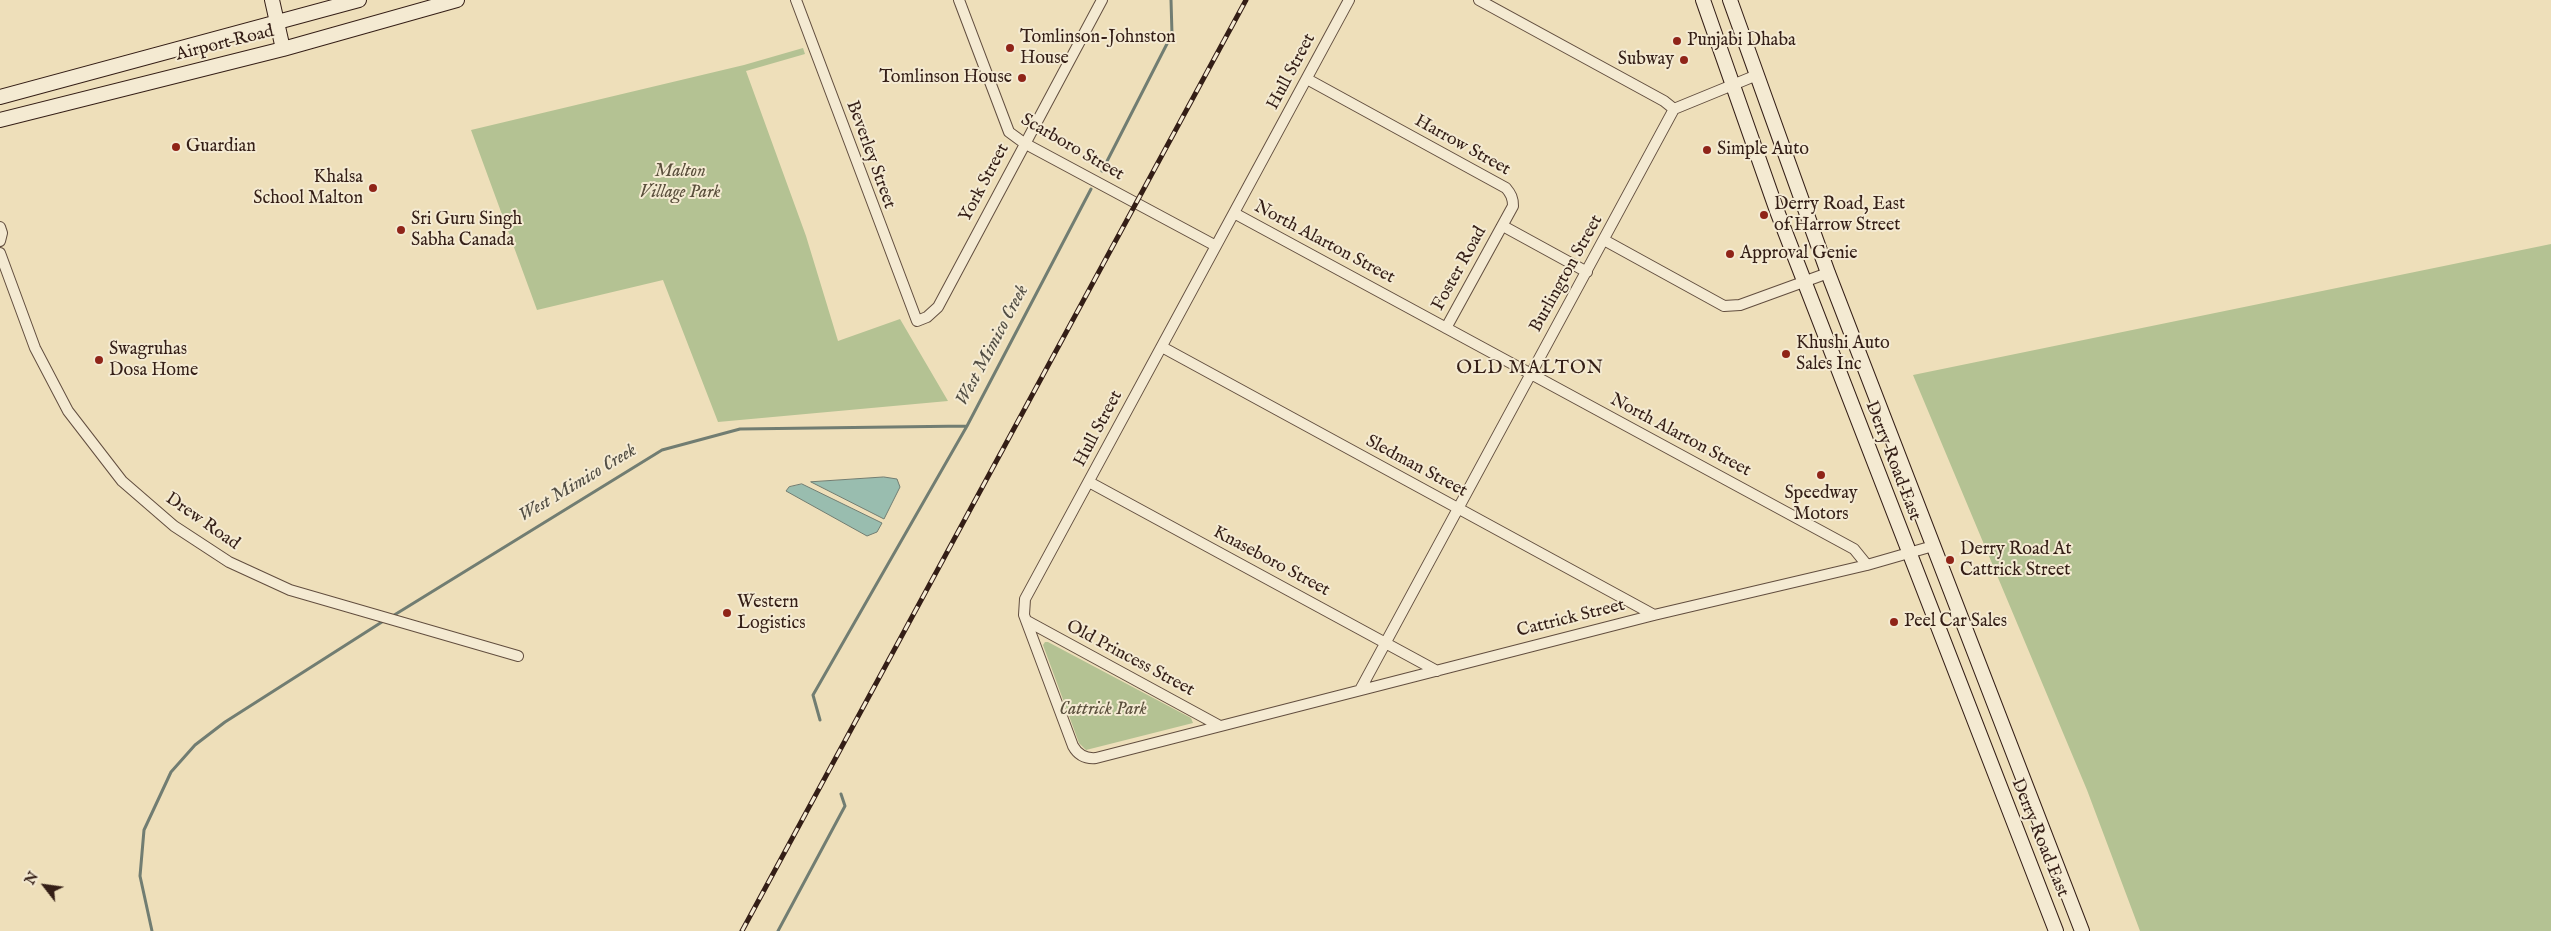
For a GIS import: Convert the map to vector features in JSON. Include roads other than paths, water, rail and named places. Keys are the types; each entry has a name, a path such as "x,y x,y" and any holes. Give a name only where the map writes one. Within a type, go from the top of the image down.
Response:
{"main road":[{"path":"272,0 283,49"},
{"name":"Airport Road","path":"0,97 359,0"},
{"name":"Airport Road","path":"0,120 283,49 417,5 457,0"},
{"name":"Derry Road East","path":"1703,0 1732,86 1804,282 2056,931"},
{"name":"Derry Road East","path":"1730,0 1828,273 2082,931"},
{"path":"1942,640 1966,631"}],"street":[{"name":"Beverley Street","path":"796,0 916,321"},
{"name":"Scarboro Street","path":"959,0 1008,132 1024,143 1216,246"},
{"name":"York Street","path":"916,321 927,317 938,307 1102,0"},
{"name":"Hull Street","path":"1218,725 1096,758 1082,756 1073,746 1023,610 1025,599 1349,0"},
{"path":"1479,0 1664,101 1674,109 1757,75"},
{"name":"Harrow Street","path":"1307,79 1506,188 1513,198 1513,206 1503,226"},
{"name":"Burlington Street","path":"1360,690 1674,109"},
{"name":"North Alarton Street","path":"1234,213 1854,549 1867,565"},
{"path":"1503,226 1587,272"},
{"name":"Foster Road","path":"1446,328 1503,226"},
{"path":"0,227 2,233 0,241"},
{"path":"1604,240 1724,306 1740,305 1828,273"},
{"name":"Drew Road","path":"0,252 35,348 68,411 122,481 174,526 229,562 290,590 518,656"},
{"name":"Sledman Street","path":"1162,347 1654,615"},
{"name":"Knaseboro Street","path":"1089,482 1437,670"},
{"name":"Cattrick Street","path":"1218,725 1654,615 1867,565 1933,546"},
{"name":"Old Princess Street","path":"1027,621 1218,725"}],"waterway":[{"name":"West Mimico Creek","path":"1102,171 1172,34 1171,0"},
{"path":"820,720 813,695 967,426 1091,189"},
{"name":"West Mimico Creek","path":"391,617 662,450 740,429 967,426"},
{"name":"West Mimico Creek","path":"152,931 140,876 144,830 171,772 195,745 225,722 385,620"},
{"path":"778,931 845,806 841,794"}],"railway":[{"path":"742,931 1246,0"}],"place":[{"name":"Punjabi Dhaba","path":"1677,41"},
{"name":"Tomlinson-Johnston House","path":"1010,48"},
{"name":"Subway","path":"1684,60"},
{"name":"Tomlinson House","path":"1022,78"},
{"name":"Guardian","path":"176,147"},
{"name":"Simple Auto","path":"1707,150"},
{"name":"Khalsa School Malton","path":"373,188"},
{"name":"Derry Road, East of Harrow Street","path":"1764,215"},
{"name":"Sri Guru Singh Sabha Canada","path":"401,230"},
{"name":"Approval Genie","path":"1730,254"},
{"name":"Khushi Auto Sales Inc","path":"1786,354"},
{"name":"Swagruhas Dosa Home","path":"99,360"},
{"name":"Speedway Motors","path":"1821,475"},
{"name":"Derry Road At Cattrick Street","path":"1950,560"},
{"name":"Western Logistics","path":"727,613"},
{"name":"Peel Car Sales","path":"1894,622"}],"district":[{"name":"OLD MALTON","path":"1530,369"}],"park label":[{"name":"Malton Village Park","path":"680,182"},
{"name":"Cattrick Park","path":"1103,710"}]}
